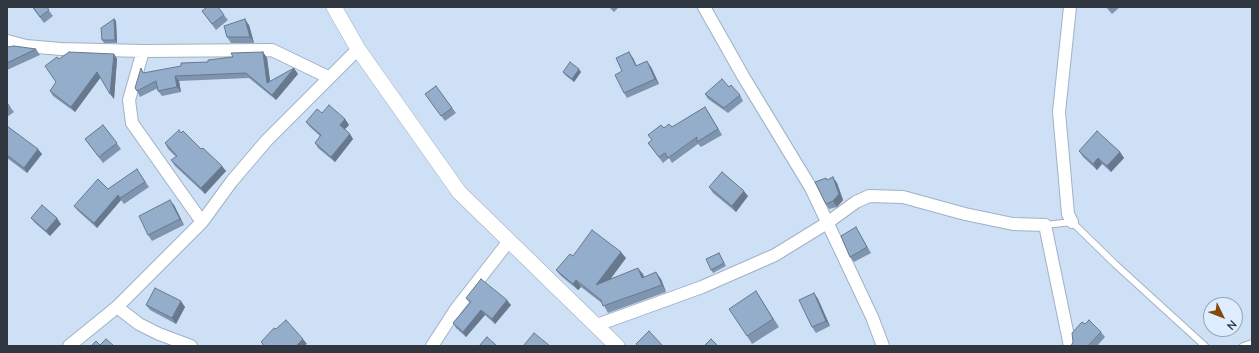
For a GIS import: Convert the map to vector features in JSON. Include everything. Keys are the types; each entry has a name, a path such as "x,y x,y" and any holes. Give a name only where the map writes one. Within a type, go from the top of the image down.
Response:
{"street":[{"path":"334,7 358,49 458,192 617,346"},
{"path":"704,7 743,76 811,188 872,317 883,346"},
{"path":"1070,7 1059,112 1068,214 1072,222"},
{"path":"7,41 26,46 61,49 143,51 272,50 328,77"},
{"path":"69,346 117,307 202,222 232,181 267,140 328,77 358,49"},
{"path":"143,51 129,100 132,124 202,222"},
{"path":"597,325 702,287 775,255 827,223 856,202 869,196 903,197 965,214 1013,224 1045,225 1064,326 1070,346"},
{"path":"432,346 456,309 509,241"},
{"path":"117,307 145,327 191,346"}],"lane":[{"path":"1045,225 1072,222 1115,264 1205,346"},
{"path":"1243,346 1252,343"}],"building":[{"path":"33,7 47,7 49,10 40,17"},
{"path":"207,7 218,7 224,15 212,24 202,11"},
{"path":"114,19 115,40 102,40 101,28"},
{"path":"245,19 250,37 227,37 224,26"},
{"path":"14,46 36,49 7,63 7,47"},
{"path":"69,52 114,54 110,94 97,72 71,107 50,91 56,82 45,66 57,57 59,59"},
{"path":"263,52 267,83 294,68 272,95 246,73 175,76 177,87 158,91 156,81 137,91 135,88 141,68 143,73 181,66 181,63 208,62 208,60 233,57 231,53"},
{"path":"629,52 636,66 647,61 655,79 624,93 615,75 622,71 616,58"},
{"path":"570,62 579,69 572,79 563,72"},
{"path":"722,79 729,87 731,85 740,95 724,108 705,94"},
{"path":"436,86 452,108 441,116 425,94"},
{"path":"329,105 345,119 340,125 350,134 331,157 315,143 321,135 306,122 317,109 322,113"},
{"path":"705,107 718,129 697,142 697,137 668,158 665,153 659,157 648,143 652,140 648,135 661,125 664,128 669,124 672,127"},
{"path":"103,125 117,143 99,157 85,139"},
{"path":"7,126 38,149 24,168 7,155"},
{"path":"179,130 181,133 183,131 201,149 203,148 222,166 201,188 171,160 177,156 165,143"},
{"path":"1097,131 1120,152 1107,166 1098,158 1093,164 1079,151"},
{"path":"137,169 145,182 120,198 118,195 94,223 74,206 98,179 108,189"},
{"path":"722,172 744,191 732,206 709,187"},
{"path":"833,177 839,194 833,201 826,204 815,182 826,178 827,180"},
{"path":"170,200 180,219 148,235 139,216"},
{"path":"42,205 57,218 46,231 31,218"},
{"path":"856,227 867,247 850,257 841,236"},
{"path":"592,230 621,252 596,285 638,268 642,278 656,272 662,285 603,306 601,300 576,280 573,284 556,270 570,254 573,256"},
{"path":"719,253 724,263 711,270 706,259"},
{"path":"481,279 507,300 492,319 481,310 463,332 453,323 471,302 466,298"},
{"path":"155,288 181,301 172,318 146,305"},
{"path":"756,291 773,319 747,336 729,309"},
{"path":"814,293 826,321 812,327 799,300"},
{"path":"286,320 303,339 296,346 262,346 263,344 261,342 274,328 276,329"},
{"path":"1089,320 1101,332 1088,346 1071,346 1073,342 1072,333 1082,322 1085,324"},
{"path":"649,331 663,346 638,346 636,344"},
{"path":"534,333 550,346 524,345"},
{"path":"487,337 497,346 479,346"},
{"path":"106,339 114,346 91,346 96,341 100,345"},
{"path":"711,339 718,346 704,346"}]}
